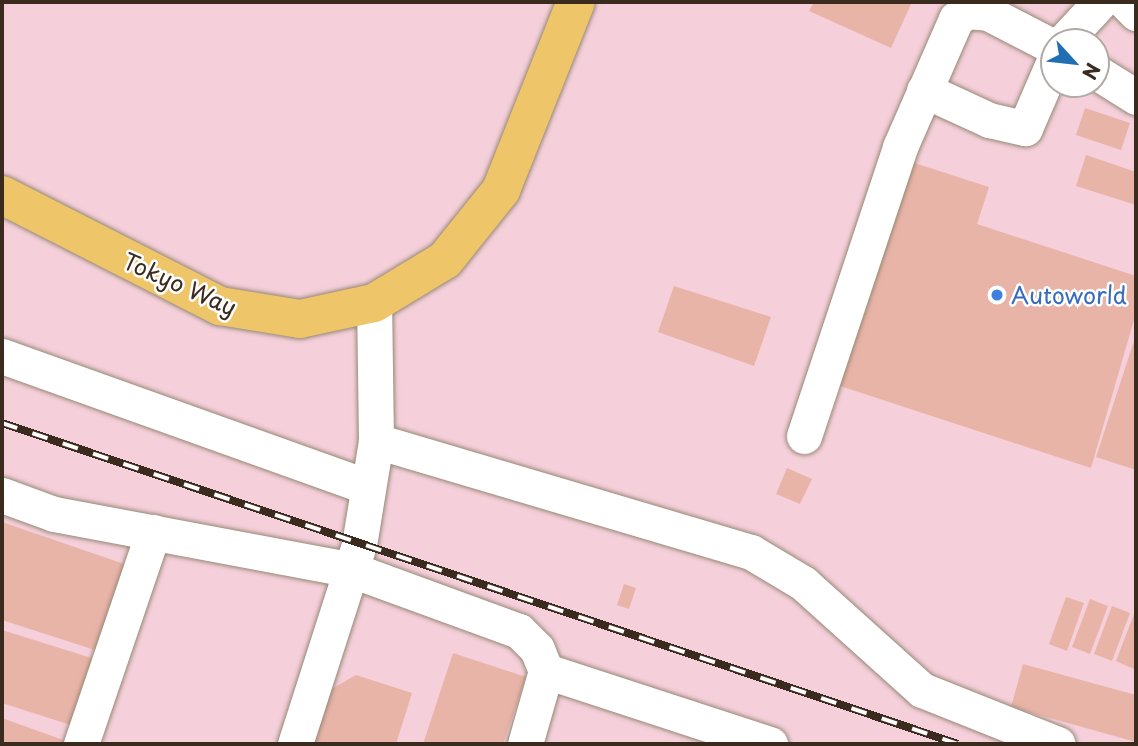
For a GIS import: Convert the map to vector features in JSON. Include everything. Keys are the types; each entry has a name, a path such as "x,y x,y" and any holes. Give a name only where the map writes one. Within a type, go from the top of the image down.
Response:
{"main road":[{"name":"Tokyo Way","path":"2,195 220,306 300,319 374,303 445,260 500,190 576,2"}],"street":[{"path":"1076,28 1100,2"},
{"path":"1125,2 1136,13"},
{"path":"804,436 924,90 956,19 967,11 988,13 1040,40"},
{"path":"1110,81 1136,97"},
{"path":"924,90 989,120 1025,128 1040,93"},
{"path":"295,744 352,570 376,441 374,303"},
{"path":"2,356 367,487"},
{"path":"376,441 751,552 803,583 922,690 1058,744"},
{"path":"2,495 54,514 352,570 519,631 537,649 546,671 525,744"},
{"path":"81,744 153,532"},
{"path":"546,671 699,733 770,744"}],"shaded area":[{"path":"2,2 1136,2 1136,744 2,744"}],"building":[{"path":"814,2 912,2 891,48 809,11"},
{"path":"1085,108 1130,123 1121,150 1076,135"},
{"path":"1086,155 1136,172 1136,205 1076,186"},
{"name":"Autoworld","path":"899,158 989,187 977,224 1136,276 1136,313 1091,468 831,383"},
{"path":"674,286 771,317 754,366 658,332"},
{"path":"1136,335 1136,470 1096,457"},
{"path":"787,468 812,479 800,504 776,494"},
{"path":"2,522 130,566 101,652 2,620"},
{"path":"624,584 636,588 629,609 617,605"},
{"path":"1066,597 1084,603 1067,651 1049,644"},
{"path":"1090,599 1108,606 1090,654 1072,647"},
{"path":"1112,606 1130,613 1112,661 1094,654"},
{"path":"1134,614 1136,615 1134,669 1116,661"},
{"path":"2,630 98,660 77,727 2,703"},
{"path":"453,653 526,677 503,744 423,744"},
{"path":"1023,664 1136,695 1136,742 1011,707"},
{"path":"356,675 412,693 396,744 311,744 328,691"},
{"path":"2,718 66,741 65,744 2,744"}],"railway":[{"path":"2,423 958,744"}],"place":[{"name":"Autoworld","path":"997,295"}]}
